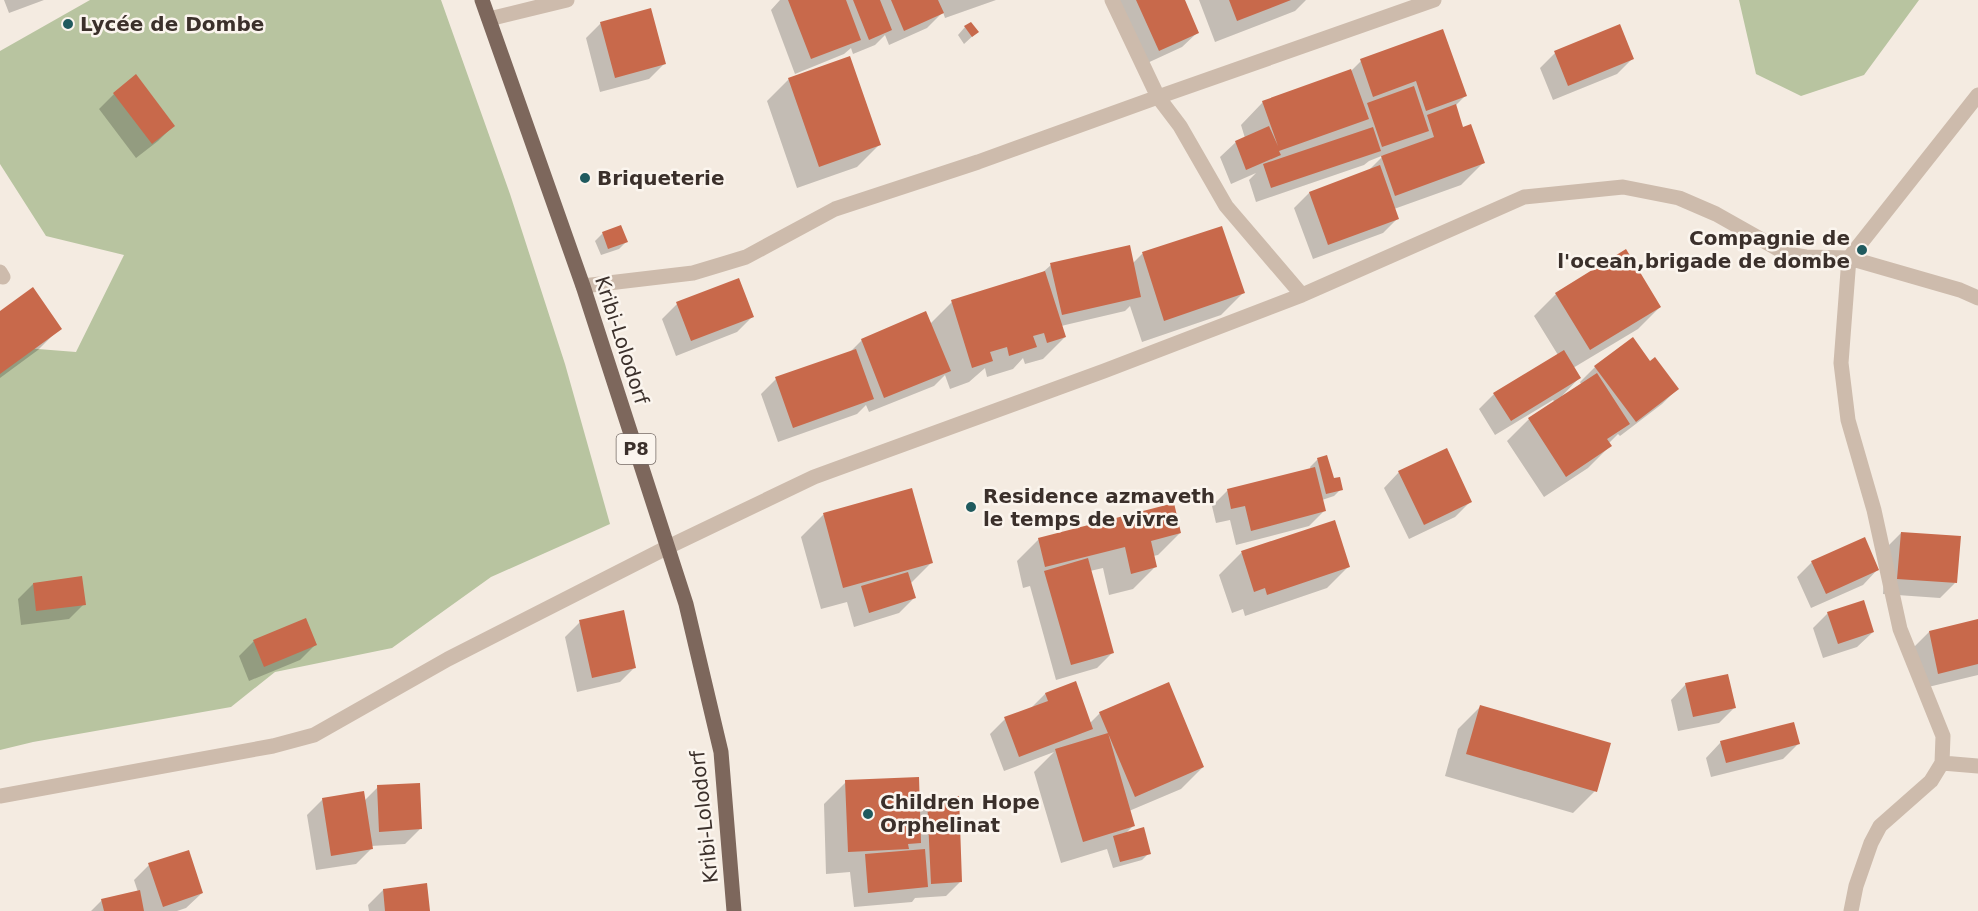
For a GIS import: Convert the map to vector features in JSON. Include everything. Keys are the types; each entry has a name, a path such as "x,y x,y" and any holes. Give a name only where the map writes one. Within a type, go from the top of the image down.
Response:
{"main road":[{"name":"Kribi-Lolodorf","path":"482,0 583,286 686,604 720,752 734,911"}],"street":[{"path":"489,19 567,0"},
{"path":"1112,0 1158,97 1180,126 1226,206 1302,295"},
{"path":"583,286 693,273 746,257 835,209 978,162 1434,0"},
{"path":"1851,911 1856,886 1871,843 1880,826 1931,781 1942,763 1943,736 1899,629 1874,510 1848,420 1841,363 1849,258 1978,95"},
{"path":"0,796 273,746 314,735 448,659 668,547 814,477 1104,371 1302,295 1524,197 1623,188 1679,198 1716,214 1787,254 1849,258 1960,290 1978,298"},
{"path":"1942,763 1978,766"}],"green space":[{"path":"90,0 441,0 510,194 565,364 610,524 491,577 392,648 275,672 231,707 33,742 0,750 0,346 76,352 124,255 46,236 0,164 0,51"},
{"path":"1739,0 1919,0 1864,75 1801,96 1756,74"}],"building":[{"path":"788,0 846,0 861,40 811,59"},
{"path":"853,0 880,0 892,30 869,40"},
{"path":"891,0 938,0 944,13 904,31"},
{"path":"1136,0 1185,0 1199,33 1159,51"},
{"path":"1229,0 1291,0 1237,21"},
{"path":"651,8 666,64 615,78 600,22"},
{"path":"971,22 979,32 972,37 964,26"},
{"path":"1620,24 1634,59 1568,86 1554,51"},
{"path":"1443,29 1467,96 1426,111 1416,81 1373,97 1360,59"},
{"path":"850,56 881,145 819,167 788,78"},
{"path":"1351,69 1369,119 1279,151 1281,155 1246,170 1235,141 1269,126 1278,146 1262,101"},
{"path":"136,74 175,126 152,144 113,93"},
{"path":"1414,86 1429,131 1382,147 1367,103"},
{"path":"1456,104 1463,127 1471,124 1485,163 1395,196 1381,156 1434,137 1427,115"},
{"path":"1373,127 1381,151 1271,188 1263,164"},
{"path":"1380,165 1399,219 1328,245 1309,192"},
{"path":"621,225 628,242 608,249 602,232"},
{"path":"1222,226 1245,293 1164,321 1142,252"},
{"path":"1130,245 1141,297 1062,315 1050,263"},
{"path":"1626,249 1661,307 1590,350 1555,293"},
{"path":"1045,271 1066,337 1047,343 1044,333 1033,336 1037,347 1009,356 1007,347 990,352 993,361 972,368 951,300"},
{"path":"739,278 754,317 691,341 676,302"},
{"path":"33,287 62,329 0,374 0,311"},
{"path":"926,311 951,371 884,398 861,339"},
{"path":"1633,337 1650,361 1655,357 1679,389 1636,422 1594,366"},
{"path":"856,349 874,399 793,428 775,377"},
{"path":"1564,350 1581,378 1511,421 1493,393"},
{"path":"1597,373 1630,424 1607,439 1612,446 1566,477 1528,418"},
{"path":"1447,448 1472,502 1424,525 1398,471"},
{"path":"1327,455 1334,478 1340,477 1343,490 1326,494 1317,458"},
{"path":"1315,467 1326,511 1251,531 1245,506 1231,509 1227,489"},
{"path":"912,488 933,563 843,588 823,513"},
{"path":"1174,503 1181,533 1151,541 1157,567 1131,574 1125,547 1045,567 1038,538"},
{"path":"1335,520 1350,567 1267,595 1265,588 1254,592 1241,551"},
{"path":"1901,532 1961,536 1957,583 1897,579"},
{"path":"1865,537 1879,570 1826,594 1811,561"},
{"path":"1088,558 1114,653 1071,665 1044,571"},
{"path":"908,572 916,598 869,613 861,586"},
{"path":"82,576 86,605 36,611 33,583"},
{"path":"1864,600 1874,632 1838,644 1827,612"},
{"path":"624,610 636,668 592,678 579,620"},
{"path":"306,618 317,645 264,667 253,640"},
{"path":"1978,619 1978,664 1938,674 1929,631"},
{"path":"1728,674 1736,708 1693,717 1685,683"},
{"path":"1076,681 1093,729 1019,757 1004,717 1048,701 1045,693"},
{"path":"1169,682 1204,767 1135,797 1099,712"},
{"path":"1480,705 1611,743 1597,792 1466,754"},
{"path":"1794,722 1800,744 1726,763 1720,741"},
{"path":"1108,733 1135,826 1083,842 1055,749"},
{"path":"919,777 921,843 908,844 909,849 848,852 845,780"},
{"path":"420,783 422,829 379,832 377,785"},
{"path":"364,791 373,849 331,856 322,798"},
{"path":"959,796 962,882 931,884 927,798"},
{"path":"1144,827 1151,854 1120,862 1113,836"},
{"path":"925,849 928,887 868,893 865,854"},
{"path":"189,850 203,893 163,907 148,863"},
{"path":"427,883 430,911 385,911 383,889"},
{"path":"140,890 144,911 104,911 101,899"}],"place":[{"name":"Lycée de Dombe","path":"68,24"},
{"name":"Briqueterie","path":"585,178"},
{"name":"Compagnie de l'ocean,brigade de dombe","path":"1862,250"},
{"name":"Residence azmaveth le temps de vivre","path":"971,507"},
{"name":"Children Hope Orphelinat","path":"868,814"}]}
